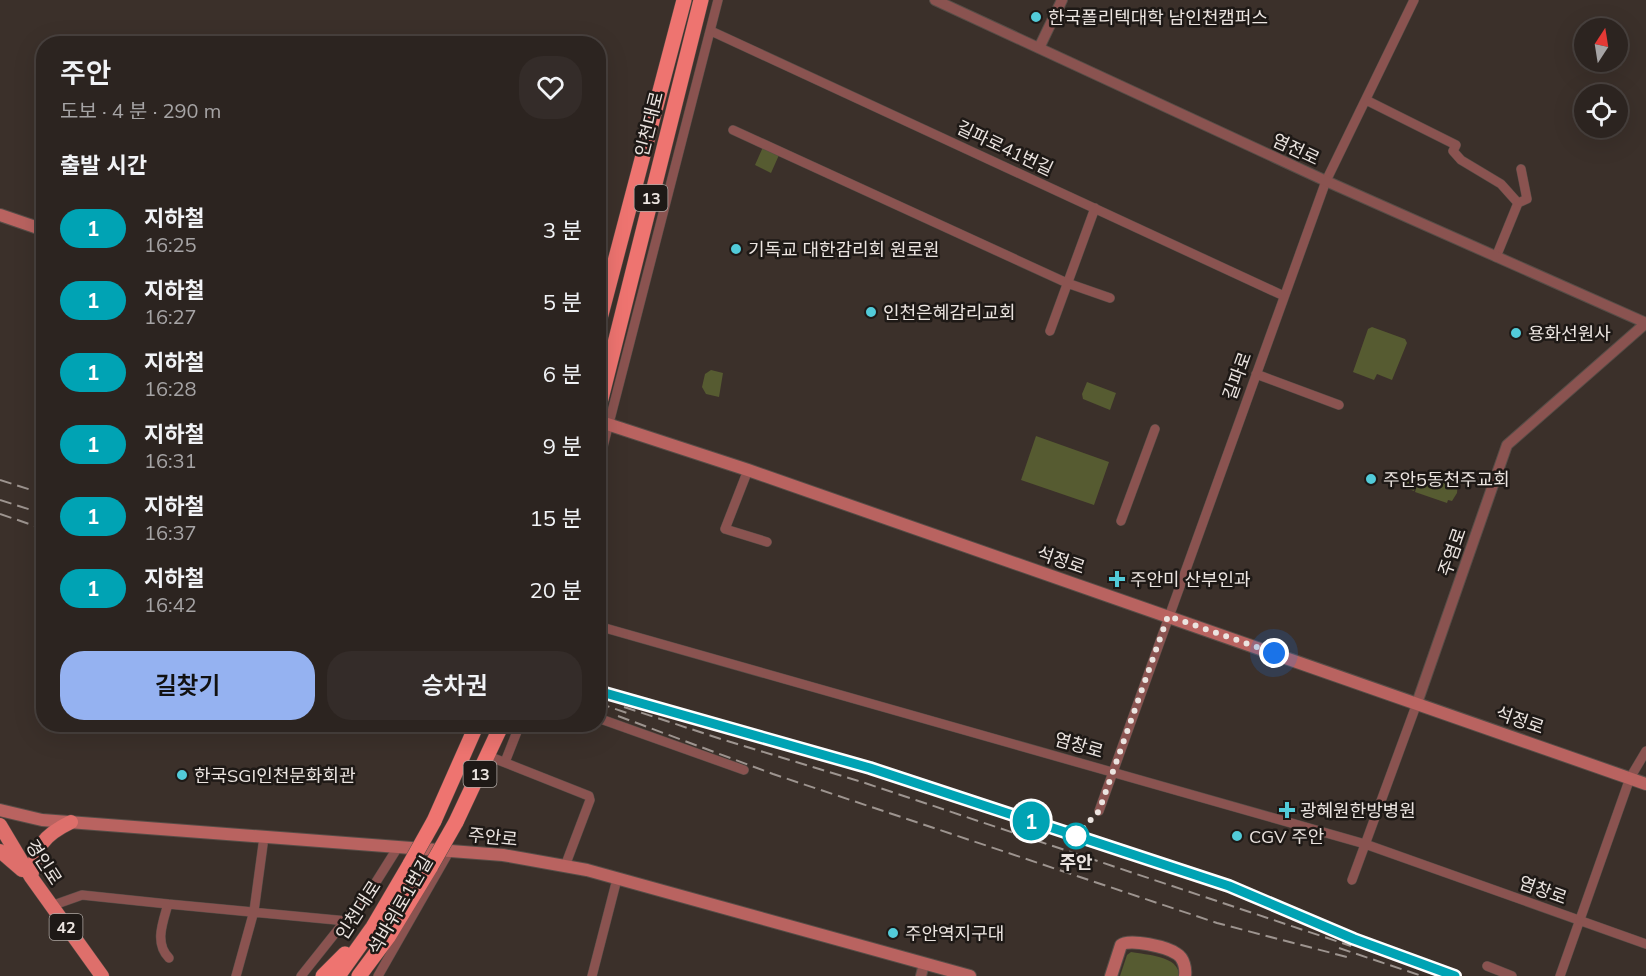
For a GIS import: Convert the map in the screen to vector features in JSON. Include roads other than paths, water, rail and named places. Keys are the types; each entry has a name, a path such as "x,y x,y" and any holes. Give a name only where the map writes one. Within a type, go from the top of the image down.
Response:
{"highway":[{"path":"652,120 673,0"},
{"name":"인천대로","path":"606,295 684,0"},
{"name":"인천대로","path":"606,380 701,0"},
{"path":"669,126 690,75 711,0"},
{"name":"인천대로","path":"338,976 373,927 434,821 473,732"},
{"name":"13","path":"388,937 456,822 498,732"},
{"path":"323,976 373,927"},
{"path":"359,976 388,937"},
{"path":"367,976 388,937"}],"main road":[{"path":"0,216 36,227"},
{"name":"석정로","path":"606,424 748,470 1646,784"},
{"name":"주안로","path":"0,810 42,820 503,855 565,866 617,879 922,970 970,976"},
{"path":"0,851 31,877 35,855 43,841 50,832 71,822"},
{"name":"경인로","path":"0,825 31,877 102,976"},
{"path":"1111,976 1121,945 1131,940 1176,953 1183,962 1185,976"}],"street":[{"path":"606,416 718,0"},
{"name":"염전로","path":"934,0 1326,181 1646,323"},
{"path":"1040,48 1062,0"},
{"name":"길파로","path":"1099,811 1326,181 1414,0"},
{"name":"길파로41번길","path":"711,31 1284,296"},
{"path":"1366,100 1456,145 1453,151 1461,160 1487,173 1518,203"},
{"path":"733,130 1067,283 1110,298"},
{"path":"1496,256 1518,203 1527,199 1521,169"},
{"path":"1050,331 1095,208"},
{"name":"주염로","path":"1352,880 1508,445 1646,323"},
{"path":"1256,374 1338,405"},
{"path":"1121,521 1155,429"},
{"path":"748,470 724,529 766,542"},
{"name":"염창로","path":"606,628 1365,844 1646,944"},
{"path":"606,721 744,770"},
{"path":"505,762 517,732"},
{"path":"1580,921 1630,778 1646,751"},
{"path":"488,756 589,796 590,800 565,866"},
{"path":"236,976 254,911 264,837"},
{"path":"301,976 347,921 398,847"},
{"name":"석바위로1번길","path":"378,976 450,850"},
{"path":"592,976 617,879"},
{"path":"51,906 82,895 347,921"},
{"path":"168,904 160,937 161,950 169,958"},
{"name":"염창로","path":"1560,976 1580,921"},
{"path":"1487,966 1512,976"}],"railway":[{"path":"0,480 36,491"},
{"path":"0,500 36,511"},
{"path":"0,514 36,526"},
{"path":"606,693 870,768 1229,886 1354,939 1455,976"},
{"path":"606,706 630,714"},
{"path":"624,707 865,783 1351,946"},
{"path":"618,716 773,774 1217,923 1347,957"},
{"path":"1339,948 1422,976"}],"metro line":[{"name":"1","path":"606,693 870,768 1229,886 1354,939 1455,976"}],"place":[{"name":"한국폴리텍대학 남인천캠퍼스","path":"1036,17"},
{"name":"기독교 대한감리회 원로원","path":"736,249"},
{"name":"인천은혜감리교회","path":"871,312"},
{"name":"용화선원사","path":"1516,333"},
{"name":"주안5동천주교회","path":"1371,479"},
{"name":"주안미 산부인과","path":"1117,579"},
{"name":"한국SGI인천문화회관","path":"182,775"},
{"name":"광혜원한방병원","path":"1287,810"},
{"name":"주안","path":"1076,836"},
{"name":"CGV 주안","path":"1237,836"},
{"name":"주안역지구대","path":"893,933"}]}
